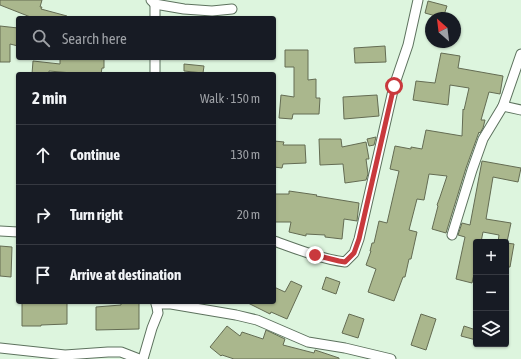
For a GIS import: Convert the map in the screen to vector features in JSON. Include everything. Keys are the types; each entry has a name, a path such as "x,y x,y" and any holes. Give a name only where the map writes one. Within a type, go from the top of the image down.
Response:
{"street":[{"path":"276,242 315,255 345,262 354,253 359,239 394,86 408,45 418,0"},
{"path":"155,16 153,2 184,9 212,11 232,9"},
{"path":"452,235 483,139 503,106 521,54"},
{"path":"155,60 155,72"},
{"path":"503,106 521,110"},
{"path":"0,231 16,232"},
{"path":"143,359 152,328 158,314 156,304"},
{"path":"170,304 236,314 257,320 308,342 345,348 391,359"},
{"path":"0,348 65,354 121,352 139,359"}],"building":[{"path":"0,0 42,0 40,7 42,7 41,9 67,16 28,16 0,5"},
{"path":"428,1 447,6 445,12 425,12"},
{"path":"0,26 16,28 16,46 10,44 10,62 0,62"},
{"path":"385,46 386,62 355,63 354,48"},
{"path":"285,50 308,50 308,80 316,79 316,98 320,98 319,114 293,114 292,119 279,118 281,95 294,97 294,67 285,67"},
{"path":"441,53 460,56 458,68 503,76 500,94 489,92 481,120 485,120 483,128 480,133 479,132 466,168 446,233 432,229 437,205 447,176 429,174 424,200 417,199 409,230 417,232 411,259 409,259 405,277 403,277 394,301 368,292 376,269 366,265 372,243 374,243 379,221 387,223 399,171 390,169 395,146 411,149 411,147 422,149 426,130 462,136 463,109 464,110 469,88 450,85 448,105 413,100 416,81 435,83"},
{"path":"60,60 104,60 104,68 102,68 101,72 32,72 33,61 60,64"},
{"path":"184,64 204,66 203,72 184,71"},
{"path":"377,95 379,116 344,119 343,97"},
{"path":"376,137 374,145 369,146 367,139"},
{"path":"319,139 341,139 342,147 366,142 369,159 366,159 368,174 366,180 345,183 343,164 320,165"},
{"path":"276,141 284,142 283,145 305,145 306,163 283,164 282,168 276,167"},
{"path":"482,161 521,168 518,182 493,177 486,219 511,223 508,239 498,239 499,235 483,232 482,239 473,239 472,283 456,279 465,237 458,235 462,223 470,225"},
{"path":"289,191 359,203 357,221 344,219 342,239 325,237 325,235 306,234 306,236 289,232 291,222 276,222 276,194 289,194"},
{"path":"509,243 514,244 509,267"},
{"path":"0,246 12,247 11,277 0,276"},
{"path":"326,277 340,282 336,294 322,289"},
{"path":"291,281 302,286 287,319 271,312 270,314 250,304 276,304 276,288 285,292"},
{"path":"22,304 67,304 67,324 22,326"},
{"path":"139,304 139,329 96,330 96,307"},
{"path":"349,314 364,319 358,338 342,333"},
{"path":"421,314 436,319 426,350 411,345"},
{"path":"227,326 240,336 242,332 263,339 266,330 285,339 283,345 314,353 315,350 339,359 234,359 221,356 210,347"},
{"path":"464,326 473,329 473,339 461,336"}],"route":[{"path":"315,255 345,262 349,260 354,253 359,239 394,86"}]}
